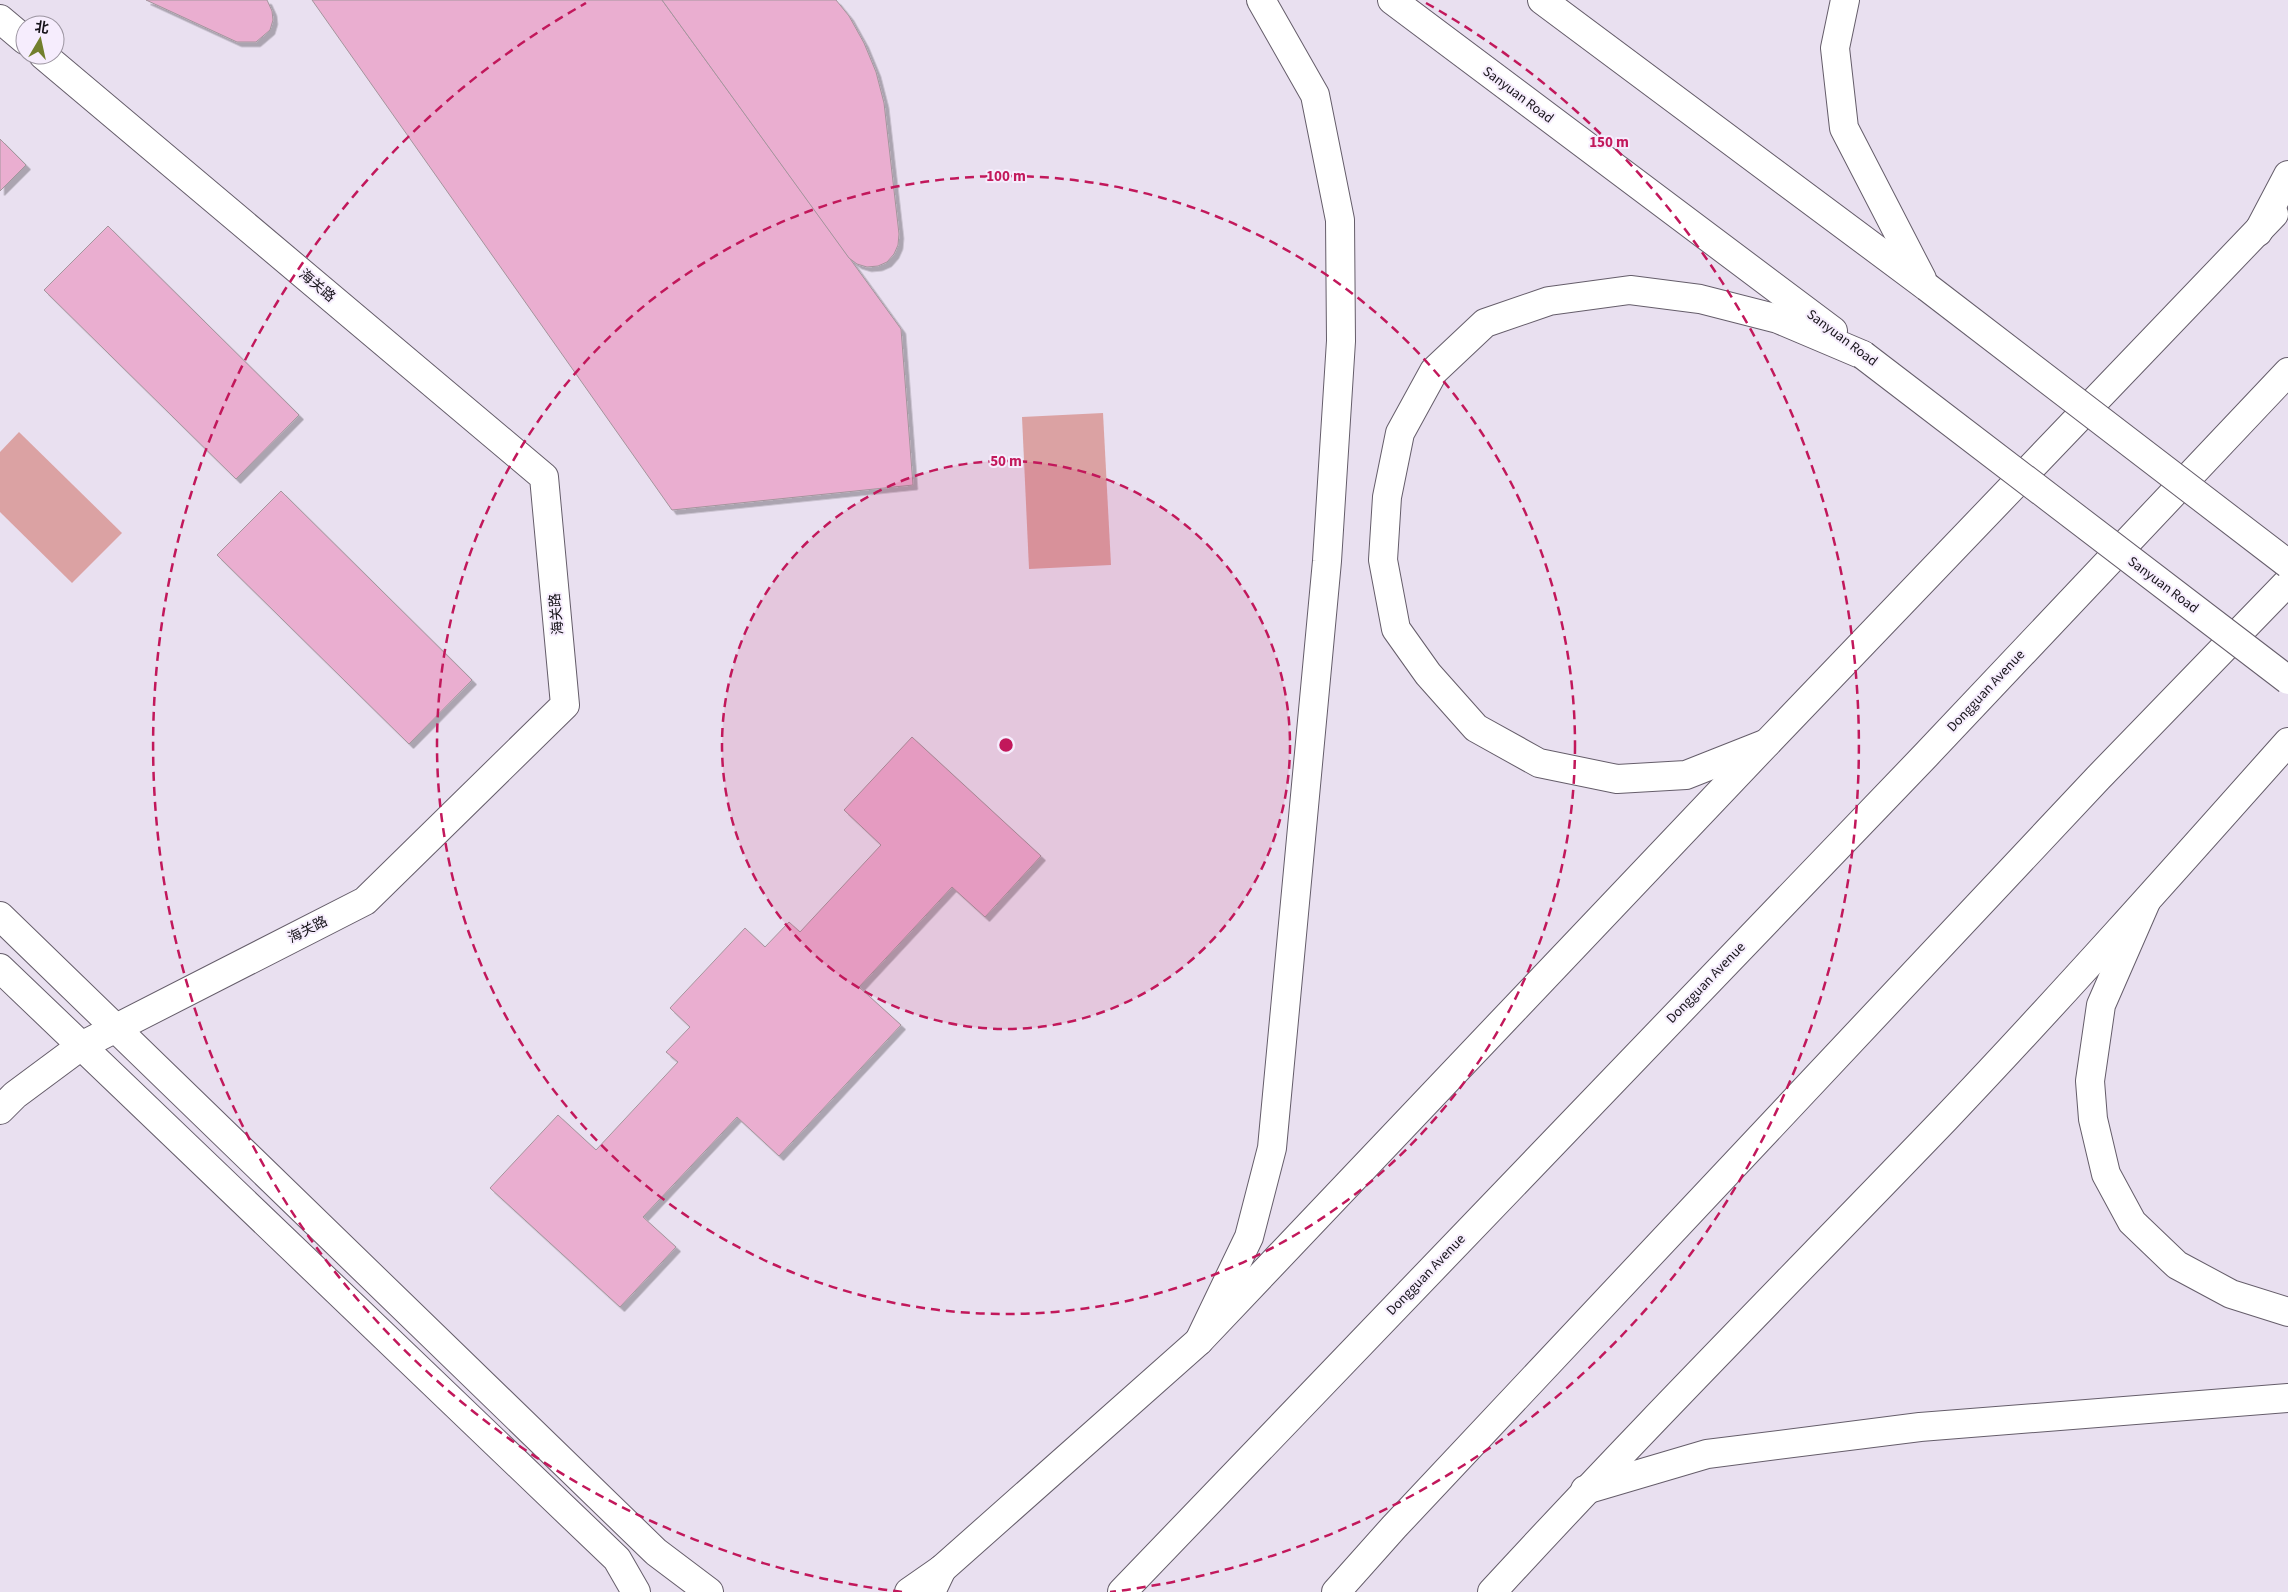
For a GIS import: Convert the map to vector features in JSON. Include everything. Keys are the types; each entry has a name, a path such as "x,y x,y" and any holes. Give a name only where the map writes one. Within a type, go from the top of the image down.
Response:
{"main road":[{"path":"1199,1341 1249,1237 1272,1148 1327,560 1341,341 1340,220 1315,95 1262,0"},
{"name":"Sanyuan Road","path":"1392,0 1863,355 2288,680"},
{"path":"1542,0 1927,287 2288,564"},
{"path":"1845,0 1834,48 1844,128 1927,287"},
{"path":"0,19 15,32"},
{"name":"海关路","path":"0,1110 15,1094 81,1046 365,901 565,705 544,477 55,65"},
{"path":"2258,232 2288,175"},
{"path":"909,1592 936,1580 1199,1341 1767,743 2288,200"},
{"path":"1767,743 1686,775 1617,779 1539,762 1476,728 1428,674 1396,629 1382,560 1387,497 1400,433 1434,371 1485,324 1549,301 1630,290 1700,299 1778,320 1863,355"},
{"name":"Dongguan Avenue","path":"1122,1592 1905,776 2288,372"},
{"path":"1336,1592 1400,1520 2077,800 2288,582"},
{"path":"1492,1592 1586,1490 1947,1117 2146,902 2288,742"},
{"path":"2146,902 2101,1005 2090,1081 2093,1119 2106,1174 2132,1222 2177,1265 2231,1294 2288,1312"},
{"path":"0,916 656,1552 709,1592"},
{"path":"0,968 617,1558 636,1592"},
{"path":"1586,1490 1707,1454 1920,1428 2288,1398"}],"shaded area":[{"path":"1103,413 1111,565 1029,569 1022,417"},
{"path":"19,432 122,533 72,583 0,512 0,452"}],"building":[{"path":"146,0 267,0 272,11 273,20 270,30 256,42 237,42"},
{"path":"312,0 662,0 901,329 913,485 672,510"},
{"path":"662,0 836,0 849,16 864,43 876,72 884,103 899,234 898,245 894,254 887,262 878,266 867,267 857,264 849,258"},
{"path":"0,139 26,165 0,191"},
{"path":"108,226 299,415 236,479 44,290"},
{"path":"281,491 472,680 409,744 217,555"},
{"path":"912,737 1041,856 985,917 952,887 859,987 901,1025 779,1156 737,1117 643,1217 676,1247 620,1307 490,1188 558,1115 596,1150 678,1062 666,1052 690,1027 670,1008 745,928 765,947 789,922 800,932 881,845 844,810"}]}
